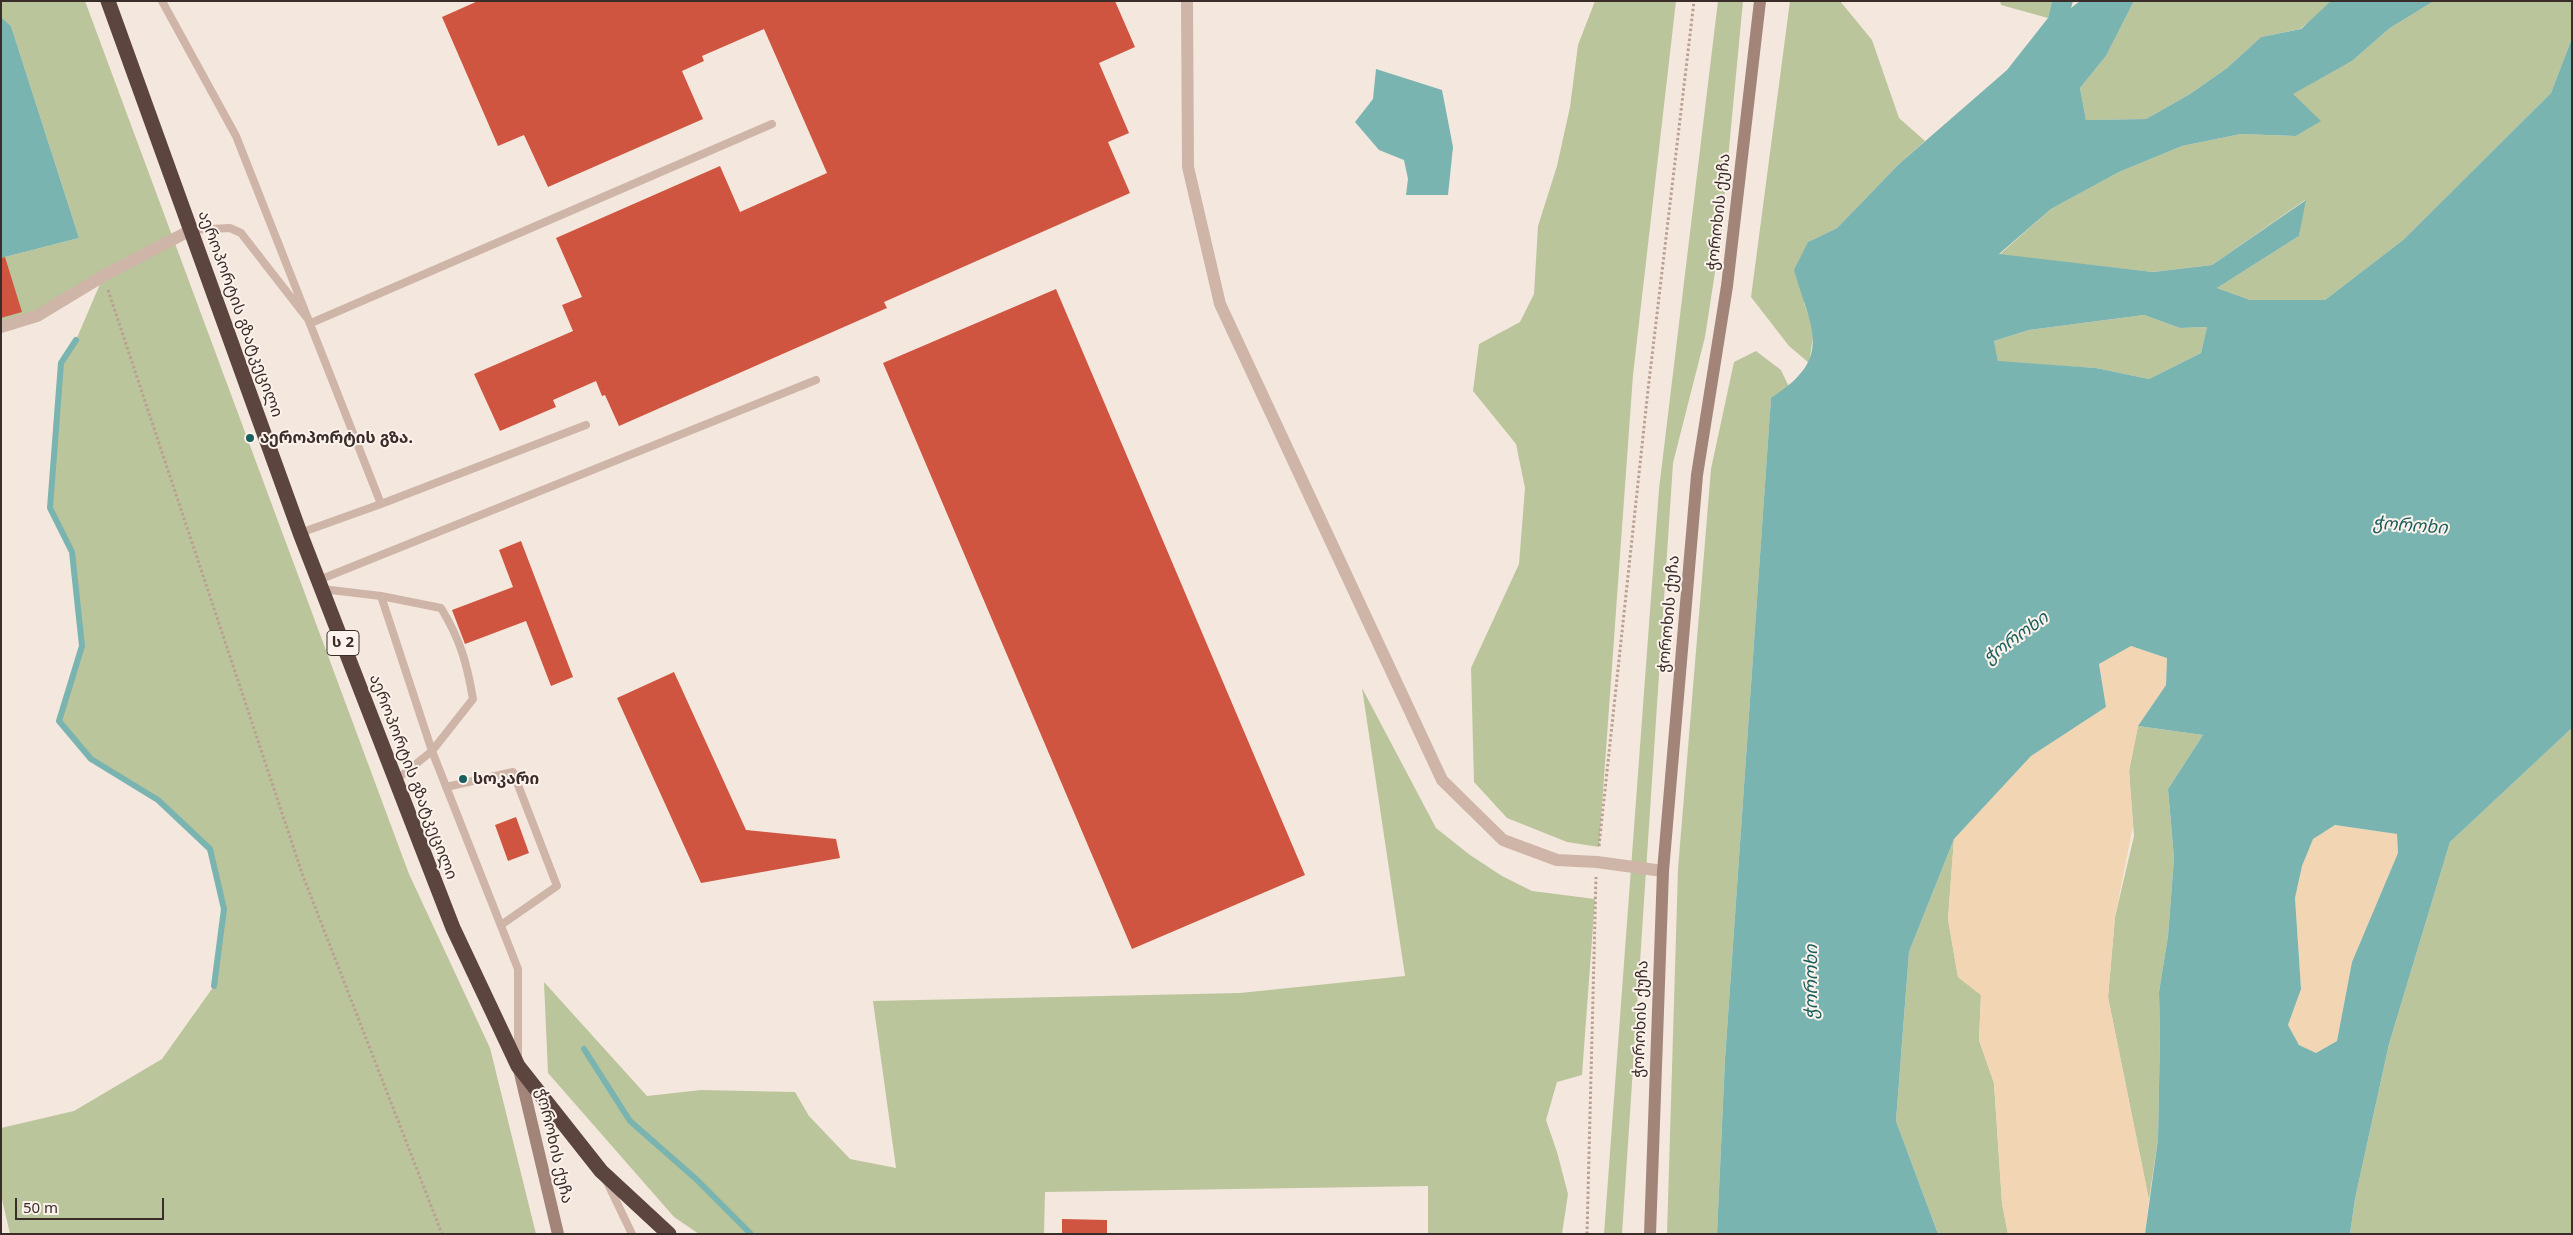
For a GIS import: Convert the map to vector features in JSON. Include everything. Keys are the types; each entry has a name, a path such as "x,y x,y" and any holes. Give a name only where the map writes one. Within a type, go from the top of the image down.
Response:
{"highway":[{"name":"აეროპორტის გზატკეცილი","path":"108,1 300,533 453,928 518,1066 601,1171 669,1234"}],"street":[{"path":"1187,1 1188,167 1220,304 1442,780 1503,840 1557,860 1597,862 1663,871"},
{"name":"ჭოროხის ქუჩა","path":"1650,1234 1663,871 1697,476 1727,286 1760,1"},
{"path":"1,327 37,316 103,276 192,230"},
{"name":"ჭოროხის ქუჩა","path":"518,1066 558,1234"}],"lane":[{"path":"162,1 236,136 381,504"},
{"path":"311,323 772,124"},
{"path":"192,230 230,228 241,233 311,323"},
{"path":"321,585 816,380"},
{"path":"300,533 586,425"},
{"path":"321,585 441,608 458,636 465,658 472,699 432,751 396,780"},
{"path":"381,596 432,751 518,969 518,1066"},
{"path":"446,787 513,772 557,886 501,925"},
{"path":"601,1171 632,1234"}],"path":[{"path":"1587,1234 1597,862 1648,390 1694,1"},
{"path":"103,276 303,876 442,1234"}],"green space":[{"path":"1,1 85,1 409,874 490,1048 536,1234 10,1234 1,1195 1,1128 74,1111 162,1059 214,986 224,909 210,849 158,800 91,759 59,721 82,646 72,552 50,508 61,363 76,340 103,277 1,327 1,258 79,238 11,26 1,17"},
{"path":"1595,1 1676,1 1633,375 1599,847 1567,842 1507,818 1474,782 1471,668 1519,564 1525,488 1516,444 1473,391 1479,344 1520,322 1534,294 1538,226 1557,166 1570,107 1578,45"},
{"path":"1718,1 1743,1 1721,233 1705,337 1673,463 1622,1234 1604,1234 1659,489"},
{"path":"1790,1 1840,1 1872,40 1899,118 1925,141 1899,164 1837,228 1808,242 1804,303 1814,331 1809,363 1789,346 1751,297"},
{"path":"2000,1 2052,1 2048,18 2001,5"},
{"path":"2134,1 2331,1 2332,3 2300,29 2261,37 2227,68 2190,94 2146,119 2086,120 2080,88 2106,56"},
{"path":"2434,1 2572,1 2572,38 2551,93 2403,240 2325,300 2250,300 2217,288 2299,236 2305,200 2212,265 2153,272 1999,255 2051,209 2119,172 2182,146 2241,134 2296,136 2320,121 2292,94 2352,61 2390,28"},
{"path":"2144,315 2180,328 2207,327 2201,353 2149,379 2096,368 1998,362 1994,341 2029,330"},
{"path":"1756,351 1781,370 1789,387 1771,399 1725,1059 1717,1234 1667,1234 1678,869 1711,469 1734,362"},
{"path":"1362,688 1436,828 1470,855 1502,876 1532,891 1595,899 1582,1075 1557,1082 1546,1120 1568,1194 1562,1234 1428,1234 1428,1186 1045,1192 1044,1234 699,1234 674,1217 548,1073 544,982 647,1096 701,1090 795,1092 809,1116 850,1159 896,1168 873,1001 1240,993 1405,976"},
{"path":"2138,726 2203,735 2168,789 2174,858 2168,936 2159,992 2158,1139 2149,1200 2108,997 2115,917 2134,836 2129,771"},
{"path":"2572,728 2572,1234 2350,1234 2355,1199 2389,1044 2450,842"},
{"path":"1954,839 1948,919 1958,977 1981,995 1979,1040 1994,1083 2002,1203 2008,1234 1938,1234 1896,1121 1909,952"}],"sand":[{"path":"2131,646 2167,657 2166,685 2138,726 2129,771 2133,826 2115,917 2108,997 2149,1200 2145,1234 2008,1234 2002,1203 1994,1083 1979,1040 1981,995 1958,977 1948,919 1954,839 2031,756 2106,707 2099,664"},
{"path":"2335,825 2397,834 2398,853 2352,962 2337,1041 2316,1053 2299,1045 2288,1025 2301,989 2295,898 2302,865 2313,838"}],"water":[{"name":"ჭოროხი","path":"2052,1 2073,1 2071,8 2080,1 2134,1 2106,56 2080,88 2086,120 2146,119 2190,94 2227,68 2261,37 2301,29 2331,1 2434,1 2390,28 2352,61 2293,94 2321,121 2296,136 2241,134 2182,146 2119,172 2051,209 1999,254 2153,272 2212,265 2306,200 2299,236 2217,288 2250,300 2325,300 2403,240 2551,93 2572,38 2572,728 2450,842 2389,1044 2355,1199 2350,1234 2145,1234 2158,1139 2159,992 2168,936 2174,858 2168,789 2203,735 2138,726 2166,685 2167,658 2131,646 2099,664 2106,707 2031,756 1954,839 1909,952 1896,1121 1938,1234 1717,1234 1725,1059 1771,398 1791,383 1804,369 1811,355 1813,341 1807,310 1794,270 1808,242 1837,228 1899,164 2007,70 2048,18","holes":["2144,315 2180,328 2207,327 2201,353 2149,379 2096,368 1998,361 1994,341 2029,330","2335,825 2397,834 2398,853 2352,962 2337,1041 2316,1053 2299,1045 2288,1025 2301,989 2295,898 2302,866 2313,839"]},
{"path":"1,17 11,26 79,238 1,258"},
{"path":"1376,69 1442,90 1453,147 1448,195 1406,195 1408,179 1404,160 1379,150 1355,122 1373,99"}],"building":[{"path":"478,1 1115,1 1135,47 1099,63 1129,133 1108,142 1130,193 884,302 887,308 619,426 605,395 602,396 596,381 553,400 556,407 500,431 474,374 573,331 562,305 582,297 556,238 720,166 740,212 827,173 764,29 702,56 704,61 682,71 703,119 548,187 524,135 498,146 442,17"},
{"path":"5,257 22,312 1,318 1,258"},
{"path":"1056,289 1305,875 1132,949 883,363"},
{"path":"521,541 573,677 551,686 526,621 465,644 452,610 513,587 499,550"},
{"path":"674,672 746,830 836,839 840,858 701,883 617,698"},
{"path":"516,817 529,853 508,861 495,825"},
{"path":"1062,1219 1107,1220 1107,1234 1062,1234"}],"waterway":[{"path":"76,340 61,363 50,508 72,552 82,646 59,721 91,759 158,800 210,849 224,909 214,986"},
{"path":"584,1049 630,1121 696,1179 751,1234"}],"place":[{"name":"აეროპორტის გზა.","path":"250,438"},
{"name":"სოკარი","path":"463,779"}]}
